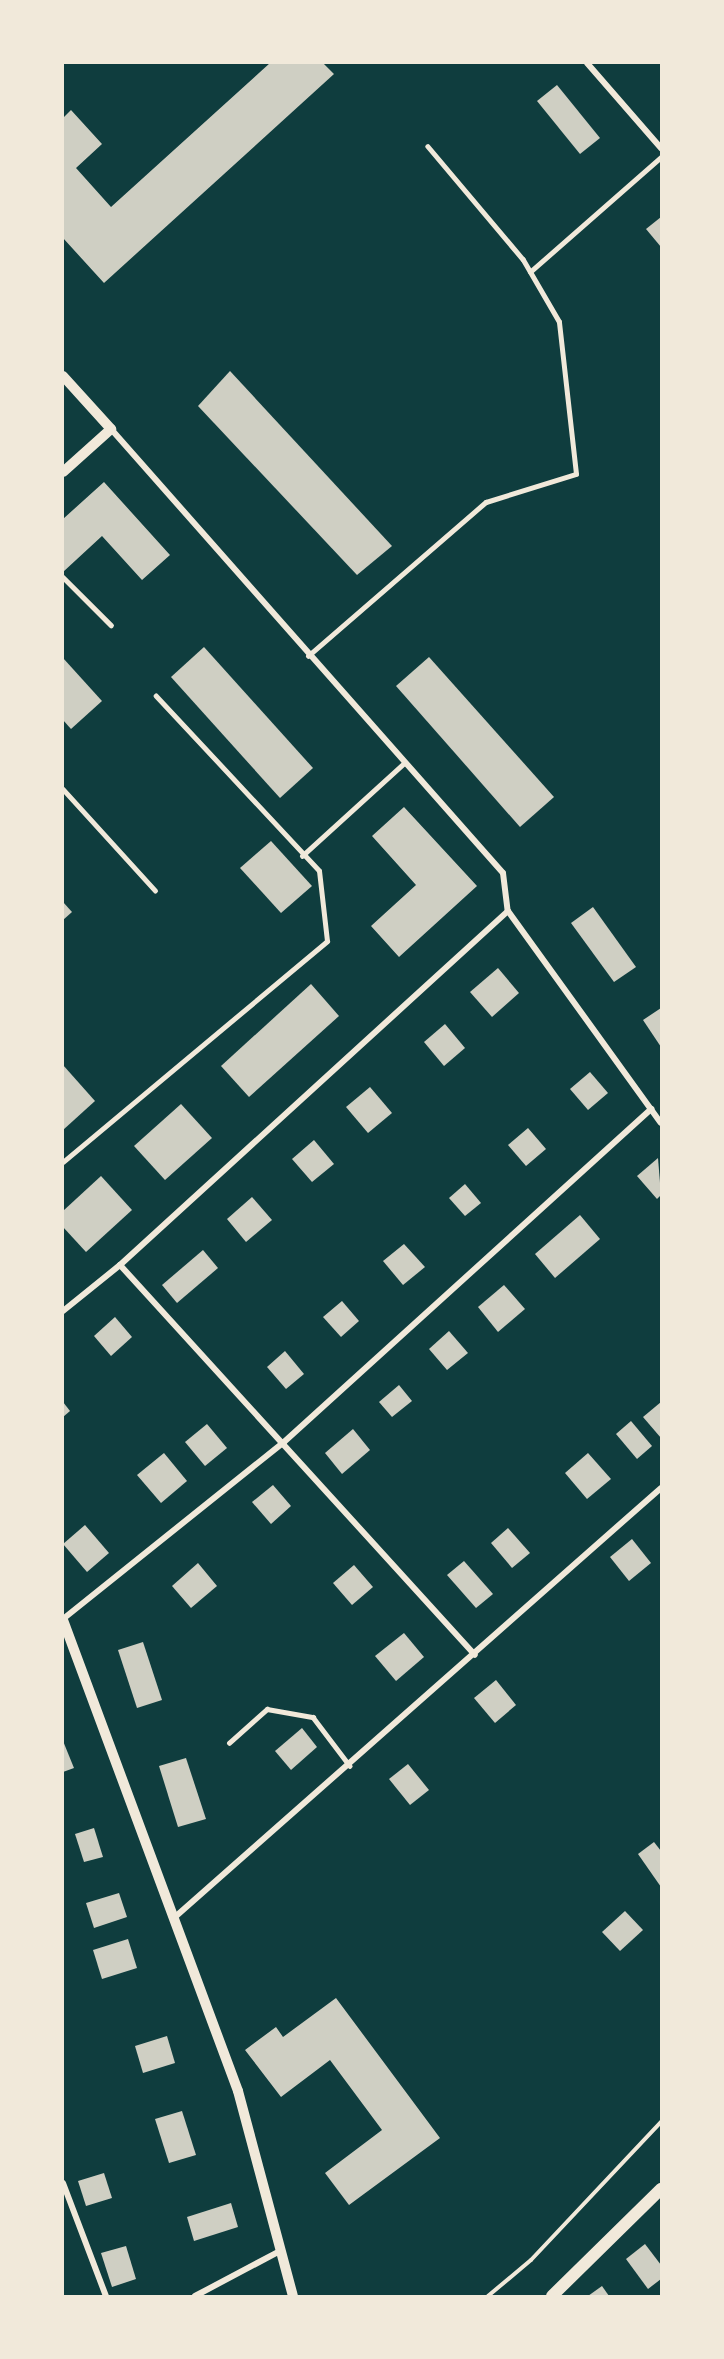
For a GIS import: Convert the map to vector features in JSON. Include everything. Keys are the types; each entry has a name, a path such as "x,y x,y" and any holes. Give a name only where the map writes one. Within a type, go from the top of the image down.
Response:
{"main road":[{"path":"552,2296 661,2189"}],"street":[{"path":"588,63 661,148"},
{"path":"63,376 403,764 503,873 508,911 661,1123"},
{"path":"63,472 111,429"},
{"path":"63,1311 120,1265 508,911"},
{"path":"293,2296 238,2091 63,1619 284,1442 651,1109"},
{"path":"120,1265 284,1442 475,1656"},
{"path":"175,1917 475,1656 661,1488"},
{"path":"63,2183 106,2296"},
{"path":"195,2296 282,2250"}],"lane":[{"path":"308,656 486,502 576,474 559,322 530,272 428,147"},
{"path":"530,272 661,157"},
{"path":"63,577 111,625"},
{"path":"63,1162 327,940 319,871 302,856 156,696"},
{"path":"302,856 403,764"},
{"path":"63,789 155,890"},
{"path":"229,1743 267,1709 313,1718 350,1766"}],"path":[{"path":"488,2296 531,2260 661,2122"}],"building":[{"path":"270,63 323,63 334,74 104,283 63,238 63,118 71,110 102,144 76,168 111,207"},
{"path":"557,85 600,138 580,154 537,101"},
{"path":"661,217 661,247 646,229"},
{"path":"230,371 392,546 357,575 198,406"},
{"path":"104,482 170,555 142,580 102,536 63,572 63,519"},
{"path":"204,647 313,768 280,798 171,677"},
{"path":"429,657 554,797 520,827 396,686"},
{"path":"63,658 102,701 71,729 63,720"},
{"path":"404,807 477,886 399,957 371,926 416,885 372,836"},
{"path":"271,841 312,886 281,913 240,868"},
{"path":"63,902 72,912 63,920"},
{"path":"593,907 636,967 614,982 571,923"},
{"path":"498,968 519,993 492,1017 470,992"},
{"path":"311,984 339,1016 249,1097 221,1066"},
{"path":"661,1008 661,1047 643,1020"},
{"path":"445,1024 465,1048 444,1066 424,1042"},
{"path":"63,1065 95,1101 63,1130"},
{"path":"590,1072 608,1093 588,1110 570,1089"},
{"path":"370,1087 392,1113 368,1133 346,1107"},
{"path":"181,1104 212,1138 165,1180 134,1146"},
{"path":"528,1128 546,1149 526,1166 508,1145"},
{"path":"314,1140 334,1164 312,1182 292,1159"},
{"path":"658,1158 661,1195 657,1199 637,1176"},
{"path":"101,1176 132,1210 86,1252 63,1227 63,1211"},
{"path":"465,1184 481,1203 465,1216 449,1198"},
{"path":"252,1197 272,1220 246,1242 227,1219"},
{"path":"580,1215 600,1239 555,1278 535,1254"},
{"path":"404,1244 425,1267 403,1285 383,1261"},
{"path":"203,1250 218,1268 177,1303 162,1285"},
{"path":"504,1285 525,1309 498,1332 478,1307"},
{"path":"342,1301 359,1321 341,1337 323,1317"},
{"path":"115,1317 132,1337 111,1356 94,1336"},
{"path":"449,1331 468,1353 447,1370 429,1349"},
{"path":"285,1351 304,1374 286,1389 267,1367"},
{"path":"399,1385 412,1401 392,1417 379,1402"},
{"path":"63,1402 70,1411 63,1417"},
{"path":"661,1402 661,1438 643,1417"},
{"path":"631,1421 652,1446 637,1459 616,1434"},
{"path":"207,1424 227,1448 205,1466 185,1442"},
{"path":"353,1429 370,1450 342,1474 325,1453"},
{"path":"164,1453 187,1481 161,1503 137,1475"},
{"path":"588,1453 611,1479 587,1499 565,1473"},
{"path":"273,1485 291,1506 271,1524 252,1502"},
{"path":"85,1525 109,1553 87,1572 63,1544"},
{"path":"508,1528 530,1553 512,1568 491,1543"},
{"path":"632,1539 651,1563 629,1581 610,1557"},
{"path":"464,1561 493,1594 476,1608 447,1575"},
{"path":"198,1563 217,1586 191,1608 172,1586"},
{"path":"354,1565 373,1587 352,1605 333,1583"},
{"path":"404,1633 424,1657 396,1681 375,1656"},
{"path":"143,1642 162,1700 137,1708 118,1650"},
{"path":"496,1680 516,1705 495,1723 474,1698"},
{"path":"302,1728 317,1747 291,1770 275,1751"},
{"path":"63,1741 74,1768 63,1772"},
{"path":"186,1758 206,1819 178,1827 159,1766"},
{"path":"408,1764 429,1790 410,1805 389,1779"},
{"path":"94,1828 103,1857 84,1862 75,1834"},
{"path":"654,1842 661,1851 661,1887 638,1854"},
{"path":"119,1893 127,1917 94,1928 86,1903"},
{"path":"625,1911 643,1930 620,1951 602,1932"},
{"path":"128,1939 137,1968 102,1979 93,1950"},
{"path":"336,1998 440,2138 349,2205 325,2173 382,2130 330,2060 281,2097 245,2050 276,2027 283,2037"},
{"path":"167,2036 175,2063 143,2073 135,2046"},
{"path":"182,2111 196,2155 169,2163 155,2119"},
{"path":"104,2173 112,2198 86,2206 78,2181"},
{"path":"231,2203 238,2227 194,2241 187,2217"},
{"path":"645,2244 661,2265 661,2279 648,2289 626,2259"},
{"path":"126,2246 136,2279 112,2287 101,2253"},
{"path":"602,2286 609,2296 588,2296"}]}
